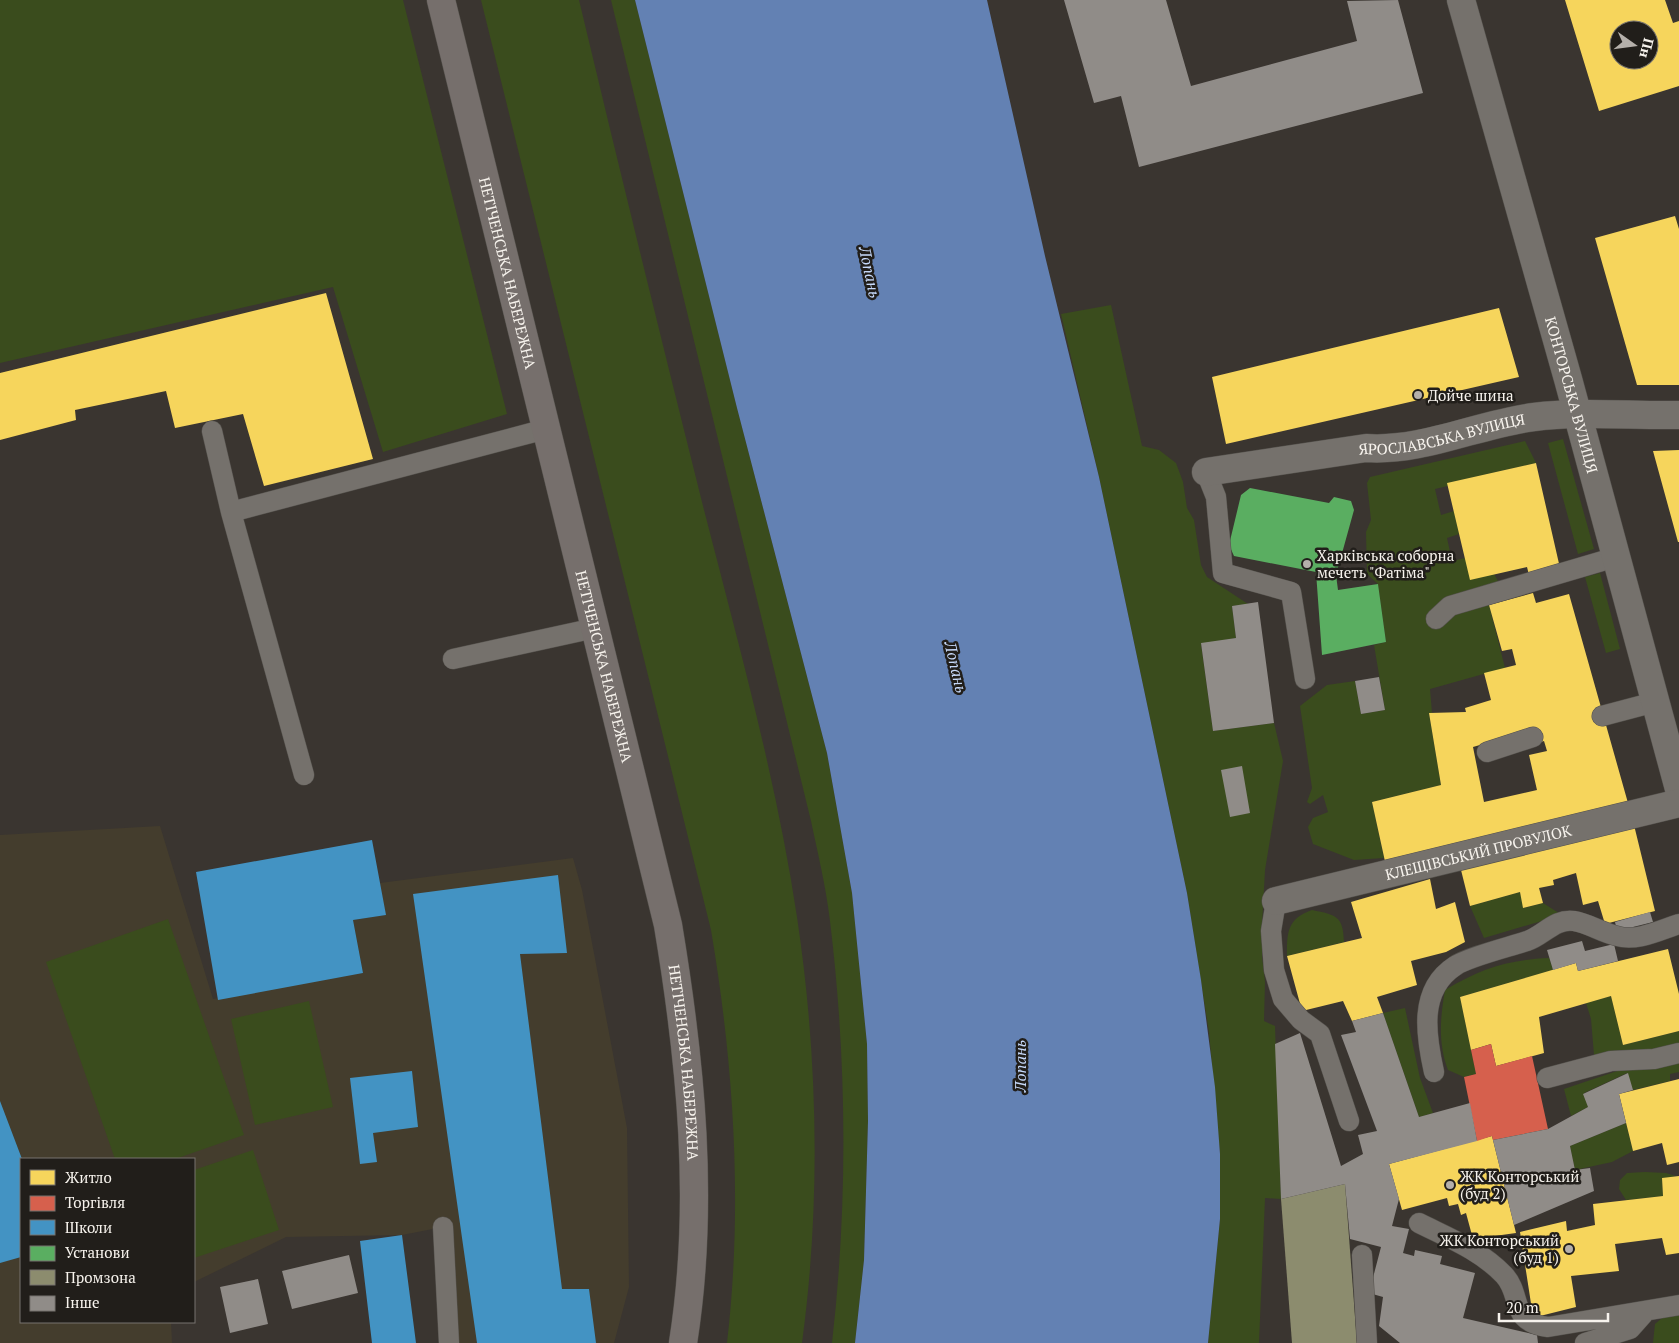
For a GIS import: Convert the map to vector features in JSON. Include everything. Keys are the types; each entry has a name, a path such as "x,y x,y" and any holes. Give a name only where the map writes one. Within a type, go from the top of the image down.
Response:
{"main road":[{"name":"НЕТІЧЕНСЬКА НАБЕРЕЖНА","path":"441,0 668,925 683,1017 693,1154 694,1215 691,1277 683,1343"}],"street":[{"name":"КОНТОРСЬКА ВУЛИЦЯ","path":"1461,0 1679,789"},
{"name":"ЯРОСЛАВСЬКА ВУЛИЦЯ","path":"1206,472 1366,448 1391,450 1534,417 1576,414 1679,415"},
{"name":"КЛЕЩІВСЬКИЙ ПРОВУЛОК","path":"1276,901 1679,803"}],"lane":[{"path":"231,512 546,429"},
{"path":"212,431 231,512 304,775"},
{"path":"1206,472 1216,497 1223,574 1291,592 1305,679"},
{"path":"1436,619 1450,606 1472,598 1616,557"},
{"path":"453,658 595,628"},
{"path":"1602,716 1655,702"},
{"path":"1487,752 1533,737"},
{"path":"1276,901 1271,931 1274,970 1283,999 1301,1020 1320,1034 1349,1121"},
{"path":"1434,1072 1426,1037 1428,1005 1436,982 1456,965 1535,938 1558,922 1574,921 1619,937 1639,937 1679,924"},
{"path":"1547,1078 1611,1061 1654,1059 1679,1054"},
{"path":"1419,1223 1486,1257 1506,1278 1523,1316 1533,1325 1548,1327 1679,1305"},
{"path":"443,1227 449,1343"},
{"path":"1362,1255 1366,1343"},
{"path":"1585,1343 1630,1329 1646,1311"}],"shaded area":[{"path":"160,826 213,999 363,973 353,920 385,915 380,883 573,858 582,890 627,1128 629,1287 614,1343 449,1343 443,1227 402,1235 286,1237 195,1282 195,1158 20,1158 20,1323 171,1323 172,1343 0,1343 0,835"}],"green space":[{"path":"0,0 403,0 507,414 383,452 333,287 0,363"},
{"path":"481,0 579,0 702,502 755,708 778,812 797,917 804,970 813,1076 814,1184 812,1237 802,1343 727,1343 734,1239 734,1136 725,1032 711,930"},
{"path":"611,0 635,0 736,404 827,753 852,893 867,1044 868,1121 864,1260 855,1343 832,1343 841,1238 843,1132 840,1026 836,974 824,883 811,821"},
{"path":"1111,305 1142,446 1159,450 1176,463 1183,482 1187,508 1194,520 1201,565 1207,577 1248,604 1232,606 1236,638 1201,644 1213,731 1274,723 1283,761 1265,870 1262,925 1262,957 1265,982 1264,1021 1275,1026 1281,1199 1265,1198 1259,1343 1208,1343 1220,1219 1220,1154 1209,1032 1187,893 1099,477 1061,314"},
{"path":"1563,439 1594,549 1578,554 1548,443"},
{"path":"1525,441 1536,463 1448,483 1448,486 1435,489 1441,515 1454,511 1459,534 1447,538 1452,561 1465,558 1494,574 1501,586 1489,605 1505,668 1430,689 1432,713 1429,713 1441,785 1372,802 1384,858 1354,860 1313,844 1308,827 1313,818 1328,812 1323,795 1310,804 1307,802 1312,788 1300,706 1327,685 1355,681 1361,714 1385,710 1374,645 1386,642 1378,584 1367,574 1366,532 1371,520 1367,483 1370,477"},
{"path":"1600,573 1620,649 1606,653 1585,577"},
{"path":"1520,892 1524,908 1543,903 1562,915 1484,938 1470,906"},
{"path":"1312,910 1327,913 1337,918 1342,927 1344,942 1287,956 1287,940 1290,927 1298,918"},
{"path":"168,919 244,1135 178,1158 115,1158 46,962"},
{"path":"1549,958 1553,970 1460,997 1476,1074 1464,1077 1448,1070 1441,1040 1445,990 1495,966"},
{"path":"1611,996 1623,1045 1679,1031 1679,1046 1637,1055 1594,1055 1591,1019 1586,1003"},
{"path":"309,1001 333,1107 255,1125 231,1019"},
{"path":"1405,1008 1420,1078 1433,1113 1419,1117 1383,1013"},
{"path":"1679,1060 1679,1072 1670,1074 1670,1081 1633,1090 1627,1073 1584,1093 1588,1107 1571,1116 1564,1089 1629,1067"},
{"path":"1626,1123 1633,1151 1612,1162 1575,1170 1570,1146"},
{"path":"253,1150 279,1230 195,1258 195,1170"},
{"path":"1627,1173 1666,1173 1676,1176 1662,1179 1663,1196 1626,1200 1619,1189 1620,1180"},
{"path":"1679,1311 1679,1343 1653,1343 1655,1324 1668,1313"}],"water":[{"name":"Лопань","path":"635,0 987,0 1045,256 1099,477 1187,893 1215,1087 1220,1154 1220,1219 1208,1343 855,1343 864,1260 868,1121 867,1044 852,893 827,753 737,408"}],"building: Житло":[{"path":"1565,0 1665,0 1673,23 1679,21 1679,86 1599,111"},
{"path":"1675,216 1679,229 1679,385 1637,385 1595,238"},
{"path":"326,293 373,459 264,486 243,414 175,428 166,391 75,410 76,420 0,440 0,373"},
{"path":"1499,308 1519,377 1226,444 1212,377"},
{"path":"1679,450 1679,542 1678,542 1653,451"},
{"path":"1536,463 1560,568 1529,575 1527,567 1470,580 1447,483"},
{"path":"1533,593 1536,603 1569,594 1628,803 1386,866 1372,802 1441,785 1429,713 1466,712 1465,708 1491,700 1484,673 1516,665 1512,649 1502,651 1489,605","holes":["1531,730 1535,744 1544,741 1547,751 1529,755 1537,790 1484,802 1473,747"]},
{"path":"1634,825 1655,911 1605,924 1598,901 1583,905 1576,873 1553,880 1554,885 1539,888 1543,903 1523,908 1520,892 1470,906 1461,870"},
{"path":"1430,879 1436,909 1455,902 1465,942 1446,952 1411,961 1417,985 1377,997 1383,1013 1352,1021 1343,1001 1302,1011 1287,956 1362,938 1351,902"},
{"path":"1668,949 1679,994 1679,1031 1623,1045 1611,996 1539,1017 1544,1053 1496,1066 1491,1044 1471,1050 1460,997 1576,963 1578,971"},
{"path":"1679,1079 1679,1162 1667,1165 1662,1143 1633,1151 1619,1094"},
{"name":"ЖК Конторський (буд 2)","path":"1492,1136 1516,1233 1473,1239 1466,1213 1461,1215 1458,1204 1449,1206 1447,1198 1402,1210 1389,1164"},
{"name":"ЖК Конторський (буд 1)","path":"1679,1176 1679,1253 1666,1255 1662,1238 1615,1244 1619,1271 1571,1276 1576,1307 1540,1316 1532,1310 1520,1232 1566,1221 1567,1231 1595,1225 1593,1204 1663,1196 1662,1178"}],"building: Торгівля":[{"path":"1491,1044 1496,1066 1532,1056 1548,1129 1493,1140 1492,1136 1477,1141 1464,1077 1476,1074 1471,1050"}],"building: Школи":[{"path":"372,840 386,915 353,920 363,973 218,1000 196,872"},
{"path":"558,875 567,953 520,954 562,1289 589,1289 596,1343 477,1343 413,894"},
{"path":"412,1071 418,1127 373,1133 377,1162 360,1164 350,1078"},
{"path":"0,1101 22,1158 20,1158 20,1257 0,1263"},
{"path":"402,1235 416,1343 372,1343 360,1241"}],"building: Установи":[{"name":"Харківська соборна мечеть \"Фатіма\"","path":"1250,488 1329,503 1334,497 1351,501 1354,510 1336,575 1338,590 1378,584 1386,642 1322,655 1316,572 1234,556 1229,545 1241,495"}],"building: Промзона":[{"path":"1345,1184 1357,1343 1292,1343 1281,1199"}],"building: Інше":[{"path":"1064,0 1166,0 1191,86 1357,41 1347,1 1398,0 1423,93 1139,167 1121,96 1094,103"},
{"path":"1258,602 1274,723 1213,731 1201,643 1236,638 1232,606"},
{"path":"1379,677 1385,710 1361,714 1355,681"},
{"path":"1242,766 1250,813 1230,817 1221,770"},
{"path":"1650,912 1653,922 1617,931 1615,922"},
{"path":"1582,941 1585,951 1614,944 1618,961 1578,971 1576,963 1553,970 1547,950"},
{"path":"1383,1013 1419,1117 1470,1103 1477,1141 1389,1164 1399,1199 1392,1226 1409,1229 1403,1253 1414,1256 1415,1250 1442,1256 1440,1264 1475,1273 1463,1318 1537,1335 1538,1343 1400,1343 1379,1326 1383,1297 1369,1293 1381,1247 1350,1239 1345,1184 1281,1199 1275,1044 1300,1033 1341,1166 1363,1154 1358,1135 1377,1131 1341,1035 1356,1032 1352,1021"},
{"path":"1628,1073 1633,1090 1619,1094 1626,1123 1570,1146 1575,1170 1590,1168 1594,1191 1514,1225 1493,1140 1548,1129 1588,1107 1583,1094"},
{"path":"349,1255 358,1293 292,1309 282,1271"},
{"path":"258,1279 268,1324 230,1333 220,1287"}],"place":[{"name":"Дойче шина","path":"1418,395"},
{"name":"Харківська соборна мечеть \"Фатіма\"","path":"1307,564"},
{"name":"ЖК Конторський (буд 2)","path":"1450,1185"},
{"name":"ЖК Конторський (буд 1)","path":"1569,1249"}]}
